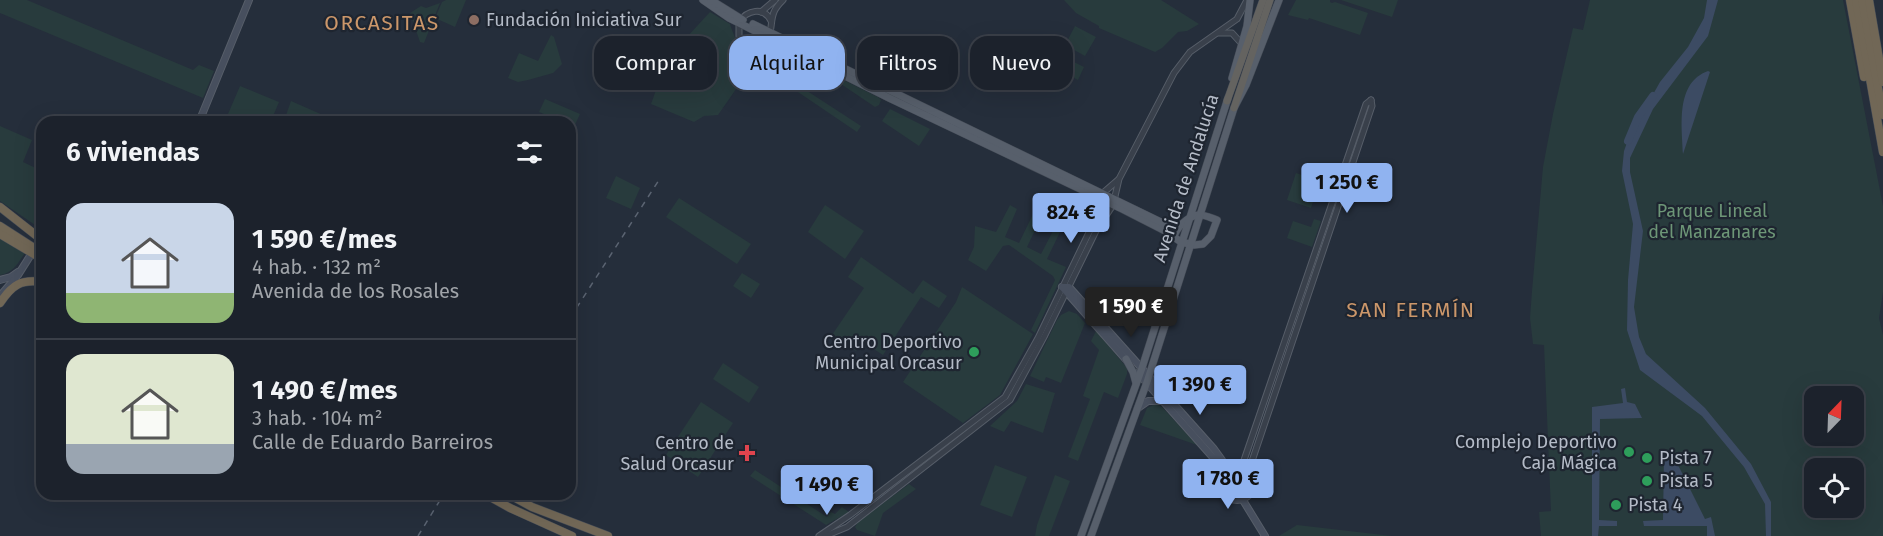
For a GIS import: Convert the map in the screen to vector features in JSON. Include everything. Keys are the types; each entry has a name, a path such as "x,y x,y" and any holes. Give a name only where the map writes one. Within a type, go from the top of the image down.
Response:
{"highway":[{"name":"Avenida de Andalucía","path":"1227,101 1263,0"},
{"name":"Avenida de Andalucía","path":"1234,108 1270,0"},
{"path":"1850,0 1857,44 1883,150"},
{"path":"1856,0 1883,150"},
{"path":"1867,1 1883,82"},
{"path":"1867,1 1883,115"},
{"path":"0,207 36,235"},
{"path":"0,214 36,236"},
{"path":"0,226 36,249"},
{"path":"0,234 36,255"},
{"path":"13,282 25,278 36,280"},
{"path":"0,303 9,289 18,282 36,280"},
{"path":"496,500 572,536"},
{"path":"519,500 608,536"}],"main road":[{"path":"201,116 249,0"},
{"path":"704,0 768,34 1103,197 1112,205 1181,242 1198,245 1207,241 1217,220 1200,214 1189,218 1178,228 1174,237"},
{"path":"711,0 740,20"},
{"path":"1227,101 1247,22 1249,0"},
{"path":"1234,108 1246,85 1279,0"},
{"name":"Avenida de Andalucía","path":"1081,536 1136,383 1227,101"},
{"name":"Avenida de Andalucía","path":"1091,536 1148,379 1234,108"},
{"path":"1112,205 1178,228"},
{"path":"1,295 13,282 30,256"},
{"path":"1,295 0,282 23,268"},
{"path":"1066,289 1126,359 1140,371"},
{"path":"1066,289 1214,448 1222,460 1225,471"},
{"path":"1126,359 1136,383"},
{"path":"1148,379 1164,401 1225,471 1265,536"},
{"path":"1137,409 1148,401 1164,401"},
{"path":"1233,466 1242,466 1249,470 1254,486 1248,496 1243,499 1232,499 1223,492 1220,481 1225,471 1233,466"}],"street":[{"path":"761,12 775,0"},
{"path":"771,21 768,15 751,12 740,20 739,36 746,43 757,45 768,34 778,5 783,0"},
{"path":"825,536 847,527 1010,400 1066,289 1103,197 1119,178 1181,62 1194,48 1237,19 1249,0"},
{"path":"1215,34 1233,33 1241,43"},
{"path":"1242,466 1294,325 1369,105"},
{"path":"819,536 1005,397 1112,205 1119,178"},
{"path":"1103,197 1116,191"},
{"path":"1103,197 1102,210 1112,205"},
{"path":"1249,470 1294,325"}],"green space":[{"path":"0,0 27,0 193,70 199,65 214,71 203,98 0,13"},
{"path":"466,0 455,27 435,18 442,2"},
{"path":"1064,0 1161,0 1199,24 1187,31 1178,32 1155,52 1099,28 1076,13"},
{"path":"1296,0 1330,0 1332,3 1368,13 1360,35 1309,18 1308,20 1288,15"},
{"path":"1341,0 1398,0 1392,17"},
{"name":"Parque Lineal del Manzanares","path":"1590,0 1843,0 1883,206 1883,292 1879,318 1883,335 1883,536 1541,536 1539,512 1551,511 1544,345 1533,344 1530,318 1543,167 1573,28 1583,30"},
{"path":"440,3 424,43 420,42 410,13 421,6 426,8"},
{"path":"710,12 730,24 734,36 729,36 729,90 735,90 718,115 704,116 694,122 651,104 656,90 717,90 717,36 688,36"},
{"path":"1075,26 1096,37 1085,56 1073,49 1073,36 1070,36"},
{"path":"551,35 554,37 562,64 553,73 518,82 508,78 519,53 538,61"},
{"path":"1073,62 1084,67 1078,80 1073,77"},
{"path":"845,81 857,87 857,90 864,90 878,97 881,100 875,107 845,87"},
{"path":"240,86 279,102 273,116 227,116"},
{"path":"806,90 861,126 857,132 798,92"},
{"path":"545,99 580,114 576,123 576,116 549,116 539,112"},
{"path":"291,101 325,116 286,116"},
{"path":"890,109 930,129 919,146 882,121"},
{"path":"0,126 32,140 23,162 36,168 36,226 0,201"},
{"path":"1296,173 1320,181 1311,208 1287,200"},
{"path":"616,176 640,188 631,209 606,198"},
{"path":"679,198 751,244 737,264 666,217"},
{"path":"825,205 864,231 845,259 808,232"},
{"path":"1010,205 1017,209 1005,237 1019,243 1033,214 1041,218 1027,247 1041,254 1056,225 1062,228 1047,259 1066,267 1035,333 1031,330 1055,280 1053,276 1009,245 1003,246 986,271 968,260 974,247 975,226 996,232"},
{"path":"1314,219 1321,221 1312,247 1287,238 1293,221 1311,227"},
{"path":"0,238 25,253 12,270 0,275"},
{"path":"861,257 913,294 923,280 947,296 939,308 921,297 883,355 863,342 856,351 832,335 864,288 848,277"},
{"path":"742,273 760,284 751,298 733,286"},
{"name":"Centro Deportivo Municipal Orcasur","path":"962,287 1033,334 1000,395 963,423 903,382 956,302"},
{"path":"1069,311 1077,314 1085,323 1061,383 1046,377 1044,382 1030,376 1057,320"},
{"path":"1096,331 1127,368 1127,374 1118,398 1104,392 1078,461 1068,457 1090,399 1083,396 1099,350 1091,341"},
{"path":"723,363 759,387 749,403 713,379"},
{"path":"1026,384 1055,393 1043,433 1011,421 1004,432 990,426 1017,401"},
{"path":"701,402 733,423 698,477 666,455"},
{"path":"1156,404 1162,407 1197,445 1140,425 1147,408"},
{"path":"995,465 1027,477 1012,517 980,505"},
{"path":"755,470 827,517 831,512 835,514 842,507 849,512 826,525 750,476"},
{"path":"1055,475 1070,481 1049,536 1035,536 1037,525"},
{"path":"909,484 916,489 883,513 875,536 857,530 855,527 858,522"},
{"path":"1297,525 1392,536 1279,536"}],"water":[{"path":"1707,0 1718,0 1708,36 1653,109 1630,158 1630,172 1643,231 1634,307 1639,337 1646,354 1705,408 1751,464 1771,502 1771,536 1766,536 1765,504 1744,467 1702,416 1640,370 1627,330 1628,280 1633,224 1622,171 1624,151 1629,137 1660,82 1688,47 1704,18"},
{"path":"1710,72 1683,154 1682,119 1685,95 1697,77"},
{"path":"1625,388 1627,402 1635,404 1642,418 1600,419 1599,520 1617,521 1617,526 1599,526 1598,536 1592,536 1592,407 1623,403 1621,389"},
{"path":"1664,457 1677,463 1705,519 1711,517 1715,536 1707,536 1707,526 1644,526 1643,521 1663,520"}],"waterway":[{"path":"1628,141 1638,117 1653,96"}],"railway":[{"path":"576,309 659,180"},
{"path":"418,536 440,500"}],"place":[{"name":"Fundación Iniciativa Sur","path":"474,20"},
{"name":"Centro Deportivo Municipal Orcasur","path":"974,352"},
{"name":"Complejo Deportivo Caja Mágica","path":"1629,452"},
{"name":"Centro de Salud Orcasur","path":"747,453"},
{"name":"Pista 7","path":"1647,458"},
{"name":"Pista 5","path":"1647,481"},
{"name":"Pista 4","path":"1616,505"}],"district":[{"name":"ORCASITAS","path":"382,23"},
{"name":"SAN FERMÍN","path":"1411,310"}]}
